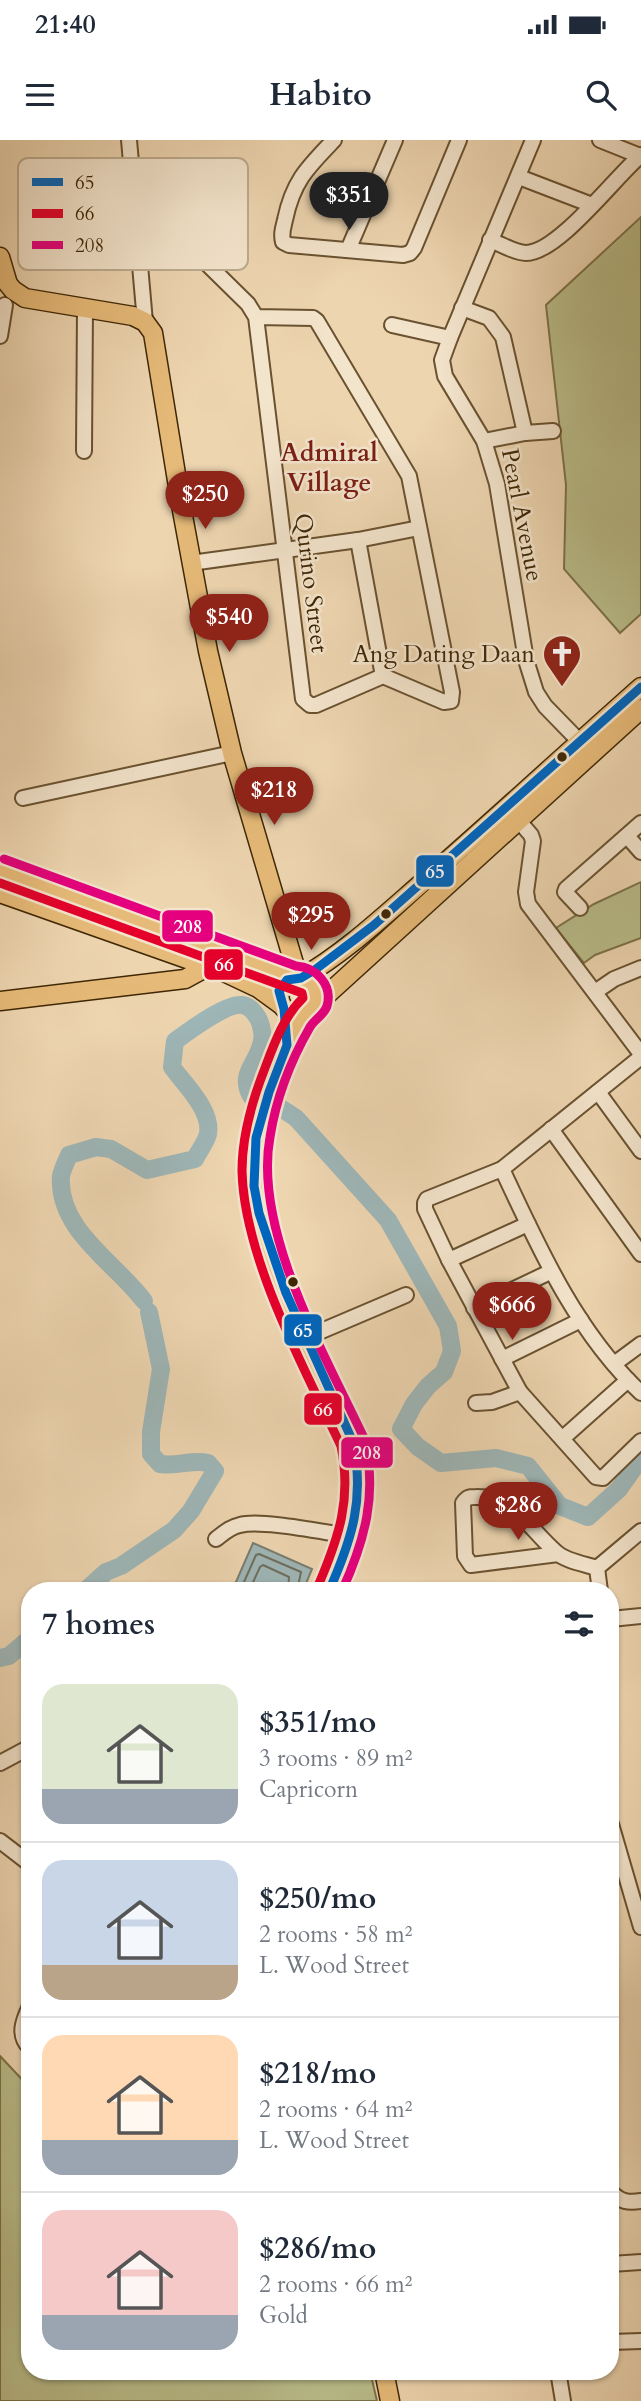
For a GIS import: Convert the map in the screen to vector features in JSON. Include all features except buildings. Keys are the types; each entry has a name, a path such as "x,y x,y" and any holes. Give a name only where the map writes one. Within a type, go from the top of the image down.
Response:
{"main road":[{"path":"0,260 10,288 19,295 31,300 126,314 145,322 153,333 208,651 232,754 298,978"},
{"path":"0,893 207,967 258,988 294,1014 308,1010 513,814 580,742 641,687"},
{"path":"287,1045 279,991 288,980 298,978 324,964 641,709"},
{"path":"0,870 307,980 315,989 316,996 287,1045 269,1092 257,1138 254,1186 259,1213 286,1293 353,1443 359,1464 358,1513 352,1536 333,1582"},
{"path":"264,966 288,945 287,938"},
{"path":"0,990 163,972 174,967 181,958"},
{"path":"258,988 265,986 271,979 264,966"},
{"path":"0,1001 185,979 207,967"},
{"path":"386,2380 390,2401"}],"street":[{"path":"129,140 131,158"},
{"path":"334,140 302,173 289,200 281,236 283,242 289,245 403,255 414,248 459,140"},
{"path":"348,250 395,140"},
{"name":"Pearl Avenue","path":"533,140 442,360 444,376 484,441 496,484 526,660 536,692 545,706 580,742"},
{"path":"490,240 523,253 537,252 559,237 640,156 600,140"},
{"path":"519,177 592,205"},
{"path":"140,270 145,322"},
{"path":"213,270 248,304 257,317 313,318 317,321 409,476 452,692 451,701 444,702 383,676 358,540"},
{"path":"0,336 2,304 18,304 31,300"},
{"path":"462,307 489,318 503,337 525,433"},
{"path":"84,452 85,309"},
{"name":"Qurino Street","path":"257,317 303,699 310,705 316,705 383,676"},
{"path":"393,325 450,338"},
{"path":"484,441 552,431"},
{"path":"191,563 358,540 419,528"},
{"path":"23,798 232,754"},
{"path":"513,814 533,841 526,892 528,904 641,1055 502,1169 427,1199 425,1209 449,1261 520,1392 596,1477 603,1478 641,1441"},
{"path":"580,908 565,892 566,889 641,822"},
{"path":"626,836 641,852"},
{"path":"595,992 614,979 640,970"},
{"path":"598,1092 641,1151"},
{"path":"551,1129 641,1254"},
{"path":"502,1169 551,1272 581,1320 614,1364 641,1393"},
{"path":"449,1261 528,1224"},
{"path":"474,1308 551,1272"},
{"path":"305,1338 406,1295"},
{"path":"502,1359 581,1320"},
{"path":"614,1364 641,1344"},
{"path":"563,1438 628,1380"},
{"path":"476,1403 492,1402 520,1392"},
{"path":"558,1555 504,1502 489,1497 464,1499 466,1556 471,1565 558,1555 597,1568"},
{"path":"216,1539 229,1529 243,1524 352,1536"},
{"path":"597,1568 641,1531"},
{"path":"597,1568 599,1582"},
{"path":"619,1618 641,1616"},
{"path":"0,1763 21,1751"},
{"path":"2,1846 21,1858"},
{"path":"619,1851 641,1927"},
{"path":"619,2199 629,2203 641,2201"},
{"path":"619,2263 641,2262"},
{"path":"619,2342 641,2342"},
{"path":"560,2380 563,2401"}],"green space":[{"path":"641,217 641,614 620,633 564,569 566,485 546,305"},
{"path":"641,882 641,938 595,955 584,963 556,928 594,904"},
{"path":"0,2056 21,2078 21,2380 372,2380 377,2401 0,2401"}],"water":[{"path":"253,1543 312,1569 307,1582 236,1582"}],"waterway":[{"path":"144,1301 78,1229 68,1213 62,1195 62,1171 69,1155 96,1147 111,1149 147,1170 195,1159 207,1137 208,1125 202,1107 172,1067 175,1041 217,1013 242,1005 252,1010 258,1018 262,1035 259,1052 248,1075 251,1096 279,1107 296,1118 388,1220 448,1326 452,1351 444,1372 414,1404 401,1429 418,1447 441,1463 496,1458 528,1466 560,1506 588,1517 619,1489 641,1458"},
{"path":"95,1582 106,1572 121,1566 174,1530 191,1511 215,1471 208,1463 202,1462 160,1464 151,1454 151,1432 161,1369 149,1312"},
{"path":"0,1658 9,1656 21,1646"}],"transit line":[{"name":"65","path":"333,1582 350,1536 357,1500 358,1482 353,1442 286,1293 259,1213 254,1186 256,1138 269,1092 287,1045 284,1009 279,991 287,980 301,978 316,969 374,925 641,687"},
{"name":"208","path":"4,859 303,967 316,974 325,984 328,991 327,1006 303,1040 280,1094 270,1137 268,1173 272,1212 296,1291 364,1438 368,1458 370,1478 367,1516 346,1582"},
{"name":"66","path":"0,883 302,993 303,998 280,1031 256,1093 246,1132 242,1171 245,1205 264,1276 294,1348 341,1446 345,1483 342,1518 320,1582"}],"place":[{"name":"Ang Dating Daan","path":"562,688"}],"district":[{"name":"Admiral Village","path":"329,467"}]}
